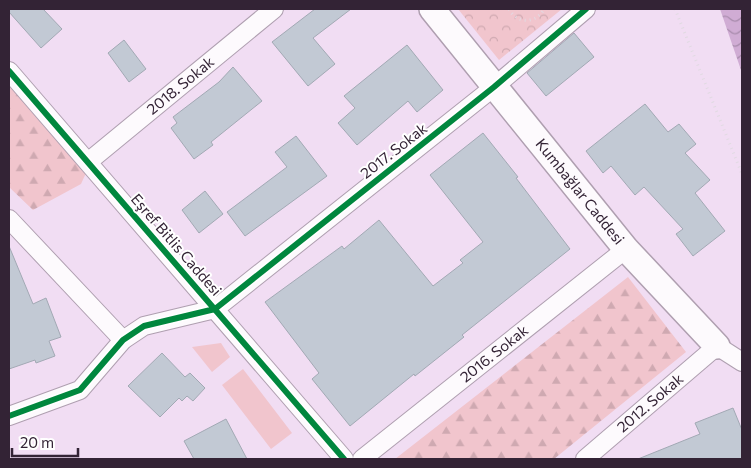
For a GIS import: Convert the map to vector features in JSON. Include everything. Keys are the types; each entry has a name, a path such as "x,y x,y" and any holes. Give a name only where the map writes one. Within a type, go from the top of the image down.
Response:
{"main road":[{"name":"Kumbağlar Caddesi","path":"432,9 626,249 717,346"}],"street":[{"name":"2018. Sokak","path":"88,162 274,9"},
{"name":"2017. Sokak","path":"214,309 494,87 586,9"},
{"name":"Eşref Bitlis Caddesi","path":"9,71 344,459"},
{"path":"9,219 123,340"},
{"name":"2016. Sokak","path":"362,459 626,249"},
{"path":"9,416 80,390 123,340 144,326 214,309"},
{"name":"Kumbağlar Caddesi","path":"717,346 742,362"},
{"name":"2012. Sokak","path":"585,459 602,454 717,346"}],"path":[{"path":"510,9 516,17 528,20 539,16 544,9"},
{"path":"675,9 742,174"}],"green space":[{"path":"458,9 562,9 499,60"},
{"path":"9,84 86,173 81,184 33,210 9,187"},
{"path":"628,277 686,352 554,459 395,459"},
{"path":"221,343 230,357 212,372 192,347"},
{"path":"243,369 292,433 271,449 222,385"}],"water":[{"path":"720,9 742,9 742,73"}],"building":[{"path":"9,9 43,9 62,29 41,48 9,12"},
{"path":"315,9 351,9 313,38 335,64 308,86 272,42"},
{"path":"574,33 594,57 546,96 527,73"},
{"path":"124,40 146,69 129,82 108,53"},
{"path":"407,45 443,90 417,112 408,101 357,145 338,123 355,108 344,96"},
{"path":"233,67 262,101 211,142 213,145 194,159 171,128 177,123 173,117 219,82"},
{"path":"645,104 668,132 679,124 696,144 685,153 710,180 695,193 725,231 693,256 676,234 683,229 644,187 635,195 611,166 603,173 586,151"},
{"path":"483,133 518,177 516,178 570,249 462,335 464,337 415,376 414,374 350,426 312,379 319,373 265,302 342,246 344,249 379,220 433,286 463,263 460,260 483,242 430,175"},
{"path":"296,136 327,176 245,236 227,212 287,167 275,152"},
{"path":"205,191 223,214 199,233 182,210"},
{"path":"9,246 33,304 46,298 61,337 49,341 55,356 36,363 35,360 9,369"},
{"path":"162,353 185,377 190,373 205,388 193,401 187,396 182,401 179,398 160,417 128,386"},
{"path":"733,408 742,430 742,459 638,459 700,434 695,423"},
{"path":"226,419 247,459 194,459 184,441"}],"cycle path":[{"path":"9,416 80,390 123,340 144,326 215,309 494,87 586,9"},
{"path":"9,71 344,459"}]}
